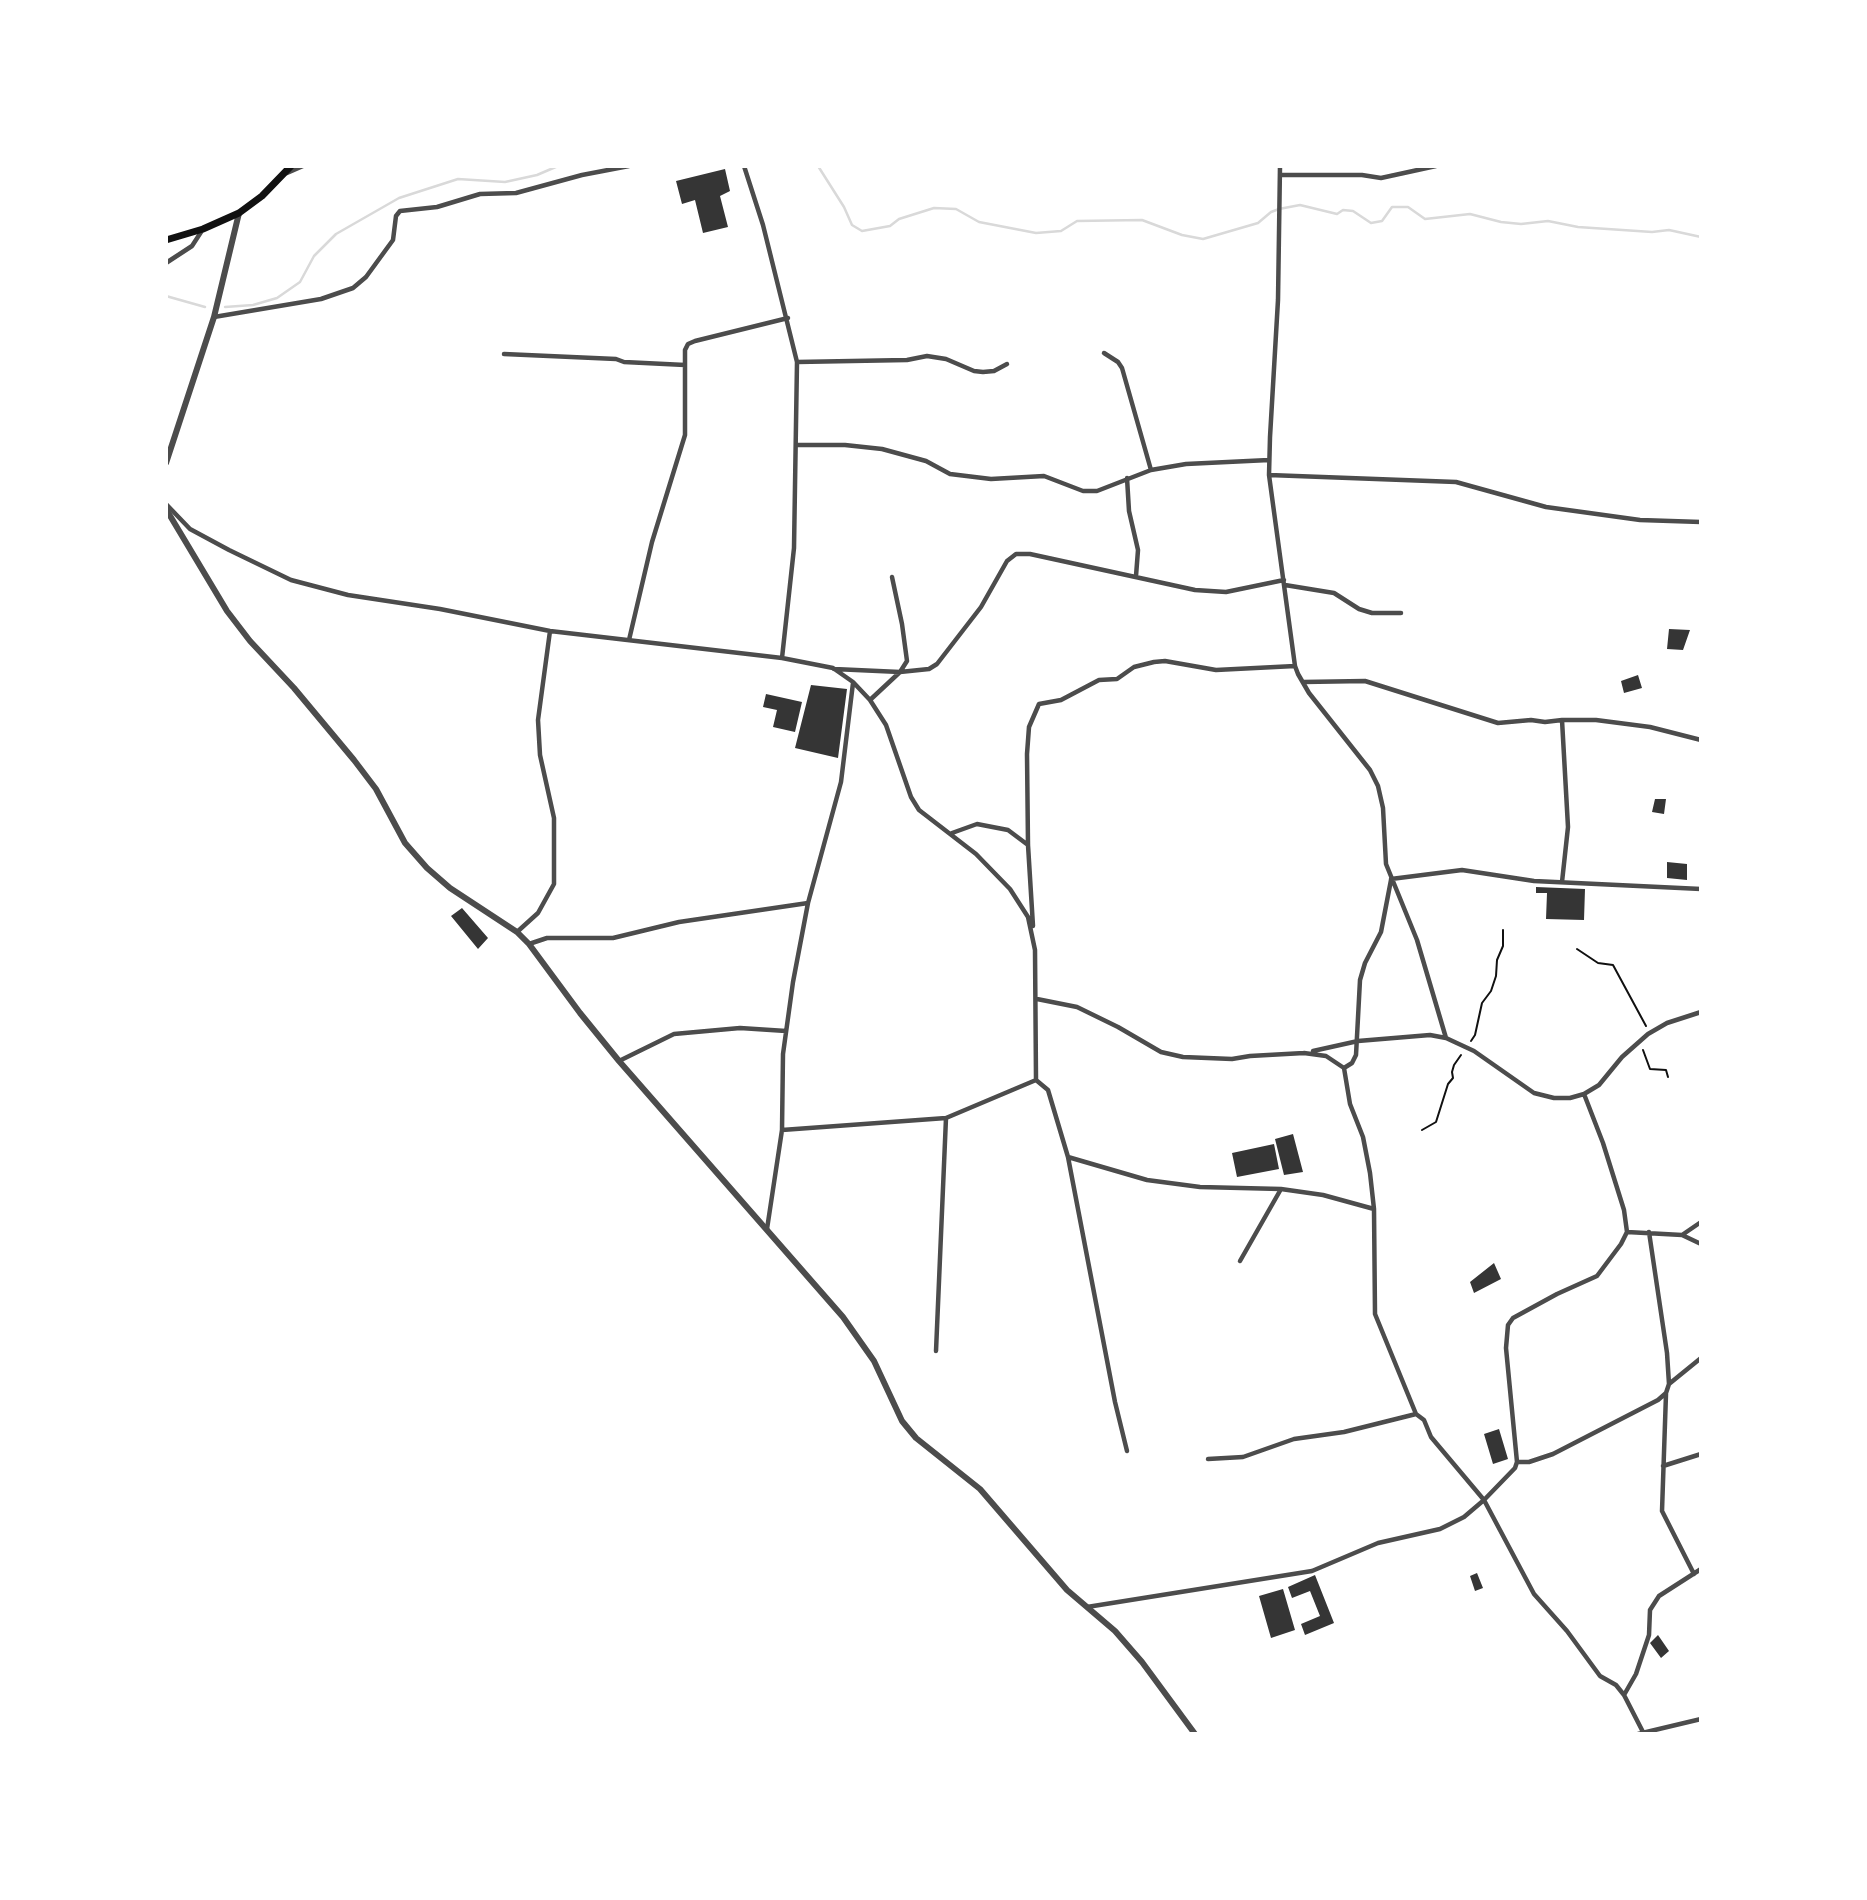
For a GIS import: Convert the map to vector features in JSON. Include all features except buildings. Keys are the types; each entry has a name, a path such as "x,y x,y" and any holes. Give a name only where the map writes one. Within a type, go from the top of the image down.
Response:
{"main road":[{"path":"166,240 204,229 239,213 262,196 289,170"}],"street":[{"path":"289,170 303,166"},
{"path":"214,317 321,299 353,288 366,277 393,240 396,216 400,211 437,207 480,194 516,193 582,175 629,166"},
{"path":"744,166 788,318 797,362 794,548 782,658"},
{"path":"1280,166 1278,300 1269,475 1295,666 1303,682 1370,770 1378,786 1383,808 1386,864 1417,940 1446,1038"},
{"path":"1280,175 1362,175 1381,178 1436,166"},
{"path":"166,463 214,317 239,213"},
{"path":"166,263 192,246 204,229"},
{"path":"629,640 652,542 685,435 685,350 695,341 788,318"},
{"path":"1104,353 1122,368 1151,470"},
{"path":"504,354 685,365"},
{"path":"797,362 907,360 927,356 946,359 983,372 994,371 1007,364"},
{"path":"796,445 845,445 883,449 926,461 950,474 991,479 1044,476 1083,491 1097,491 1151,470 1186,464 1269,460"},
{"path":"1269,475 1456,482 1546,507 1640,520 1701,522"},
{"path":"1127,478 1129,511 1139,550 1136,576"},
{"path":"166,507 190,529 292,580 348,595 440,609 550,631 782,658 833,668 900,672 929,669 937,664 981,607 1007,561 1016,554 1030,554 1195,590 1226,592 1284,583 1335,593 1359,609 1401,613"},
{"path":"166,507 227,611 354,760 376,789 405,843 427,869 450,888 517,932 529,944 619,1061 726,1187 843,1317 874,1361 902,1421 916,1438 980,1489 1067,1590 1115,1631 1142,1662 1195,1734"},
{"path":"870,700 907,662 892,577"},
{"path":"517,932 538,913 554,884 554,818 540,755 538,720 550,631"},
{"path":"1036,1080 1038,999 1028,845 1029,727 1039,704 1061,700 1099,680 1121,678 1134,667 1154,662 1165,661 1216,670 1295,666"},
{"path":"833,668 853,682 870,700 886,724 911,797 919,810 951,833 1010,889 1028,917 1033,934"},
{"path":"1303,682 1365,681 1499,723 1596,720 1650,727 1701,740"},
{"path":"767,1232 782,1130 783,1054 797,957 808,903 841,782 853,682"},
{"path":"1562,720 1568,827 1562,882"},
{"path":"951,833 977,824 1008,830 1028,845"},
{"path":"1391,879 1462,870 1534,881 1701,889"},
{"path":"1344,1068 1352,1063 1356,1055 1360,980 1365,963 1381,932 1391,879"},
{"path":"529,944 547,938 613,938 679,922 808,903"},
{"path":"1038,999 1077,1007 1161,1052 1183,1058 1232,1059 1304,1053 1358,1041 1430,1035 1446,1038 1474,1051 1513,1081 1534,1093 1562,1098 1584,1094 1599,1084 1635,1044 1650,1033 1667,1023 1701,1012"},
{"path":"619,1061 674,1034 740,1028 786,1031"},
{"path":"1304,1053 1326,1056 1344,1068 1350,1104 1363,1137 1374,1209 1375,1314 1416,1414 1424,1420 1431,1437 1484,1500 1534,1594 1567,1631 1600,1676 1616,1685 1624,1695 1641,1733 1701,1719"},
{"path":"782,1130 946,1118 1036,1080"},
{"path":"1036,1080 1048,1090 1068,1157 1115,1402 1127,1451"},
{"path":"1086,1607 1312,1571 1378,1543 1440,1529 1464,1517 1484,1500 1515,1468 1517,1462 1506,1348 1508,1325 1513,1318 1597,1276 1627,1232 1625,1210 1584,1094"},
{"path":"936,1351 946,1118"},
{"path":"1068,1157 1147,1180 1172,1184 1281,1189 1323,1195 1374,1209"},
{"path":"1240,1261 1281,1189"},
{"path":"1682,1235 1701,1222"},
{"path":"1627,1232 1682,1235 1701,1244"},
{"path":"1649,1232 1669,1384 1666,1393 1662,1511 1694,1574"},
{"path":"1669,1384 1701,1358"},
{"path":"1517,1462 1529,1462 1553,1454 1633,1414 1666,1393"},
{"path":"1208,1459 1243,1457 1294,1439 1345,1432 1416,1414"},
{"path":"1663,1466 1701,1454"},
{"path":"1624,1695 1636,1674 1649,1635 1650,1610 1659,1596 1701,1569"}],"path":[{"path":"1467,1048 1475,1035 1482,1003 1491,991 1496,976 1497,960 1503,946 1503,930"},
{"path":"1577,949 1598,963 1613,965 1650,1033"},
{"path":"1635,1044 1641,1045 1650,1069 1666,1070 1668,1077"},
{"path":"1422,1130 1436,1122 1458,1058 1474,1051"}],"waterway":[{"path":"225,307 253,305 277,298 300,282 314,256 336,234 399,198 458,179 505,182 537,175 558,166"},
{"path":"818,166 852,225 862,231 890,226 899,219 934,208 956,209 979,222 1036,233 1061,231 1077,221 1142,220 1182,235 1203,239 1258,223 1279,209 1300,205 1337,214 1343,210 1353,211 1371,223 1382,221 1392,207 1408,207 1425,219 1470,214 1521,224 1548,221 1578,227 1652,232 1669,230 1701,237"},
{"path":"166,296 205,307"}]}
